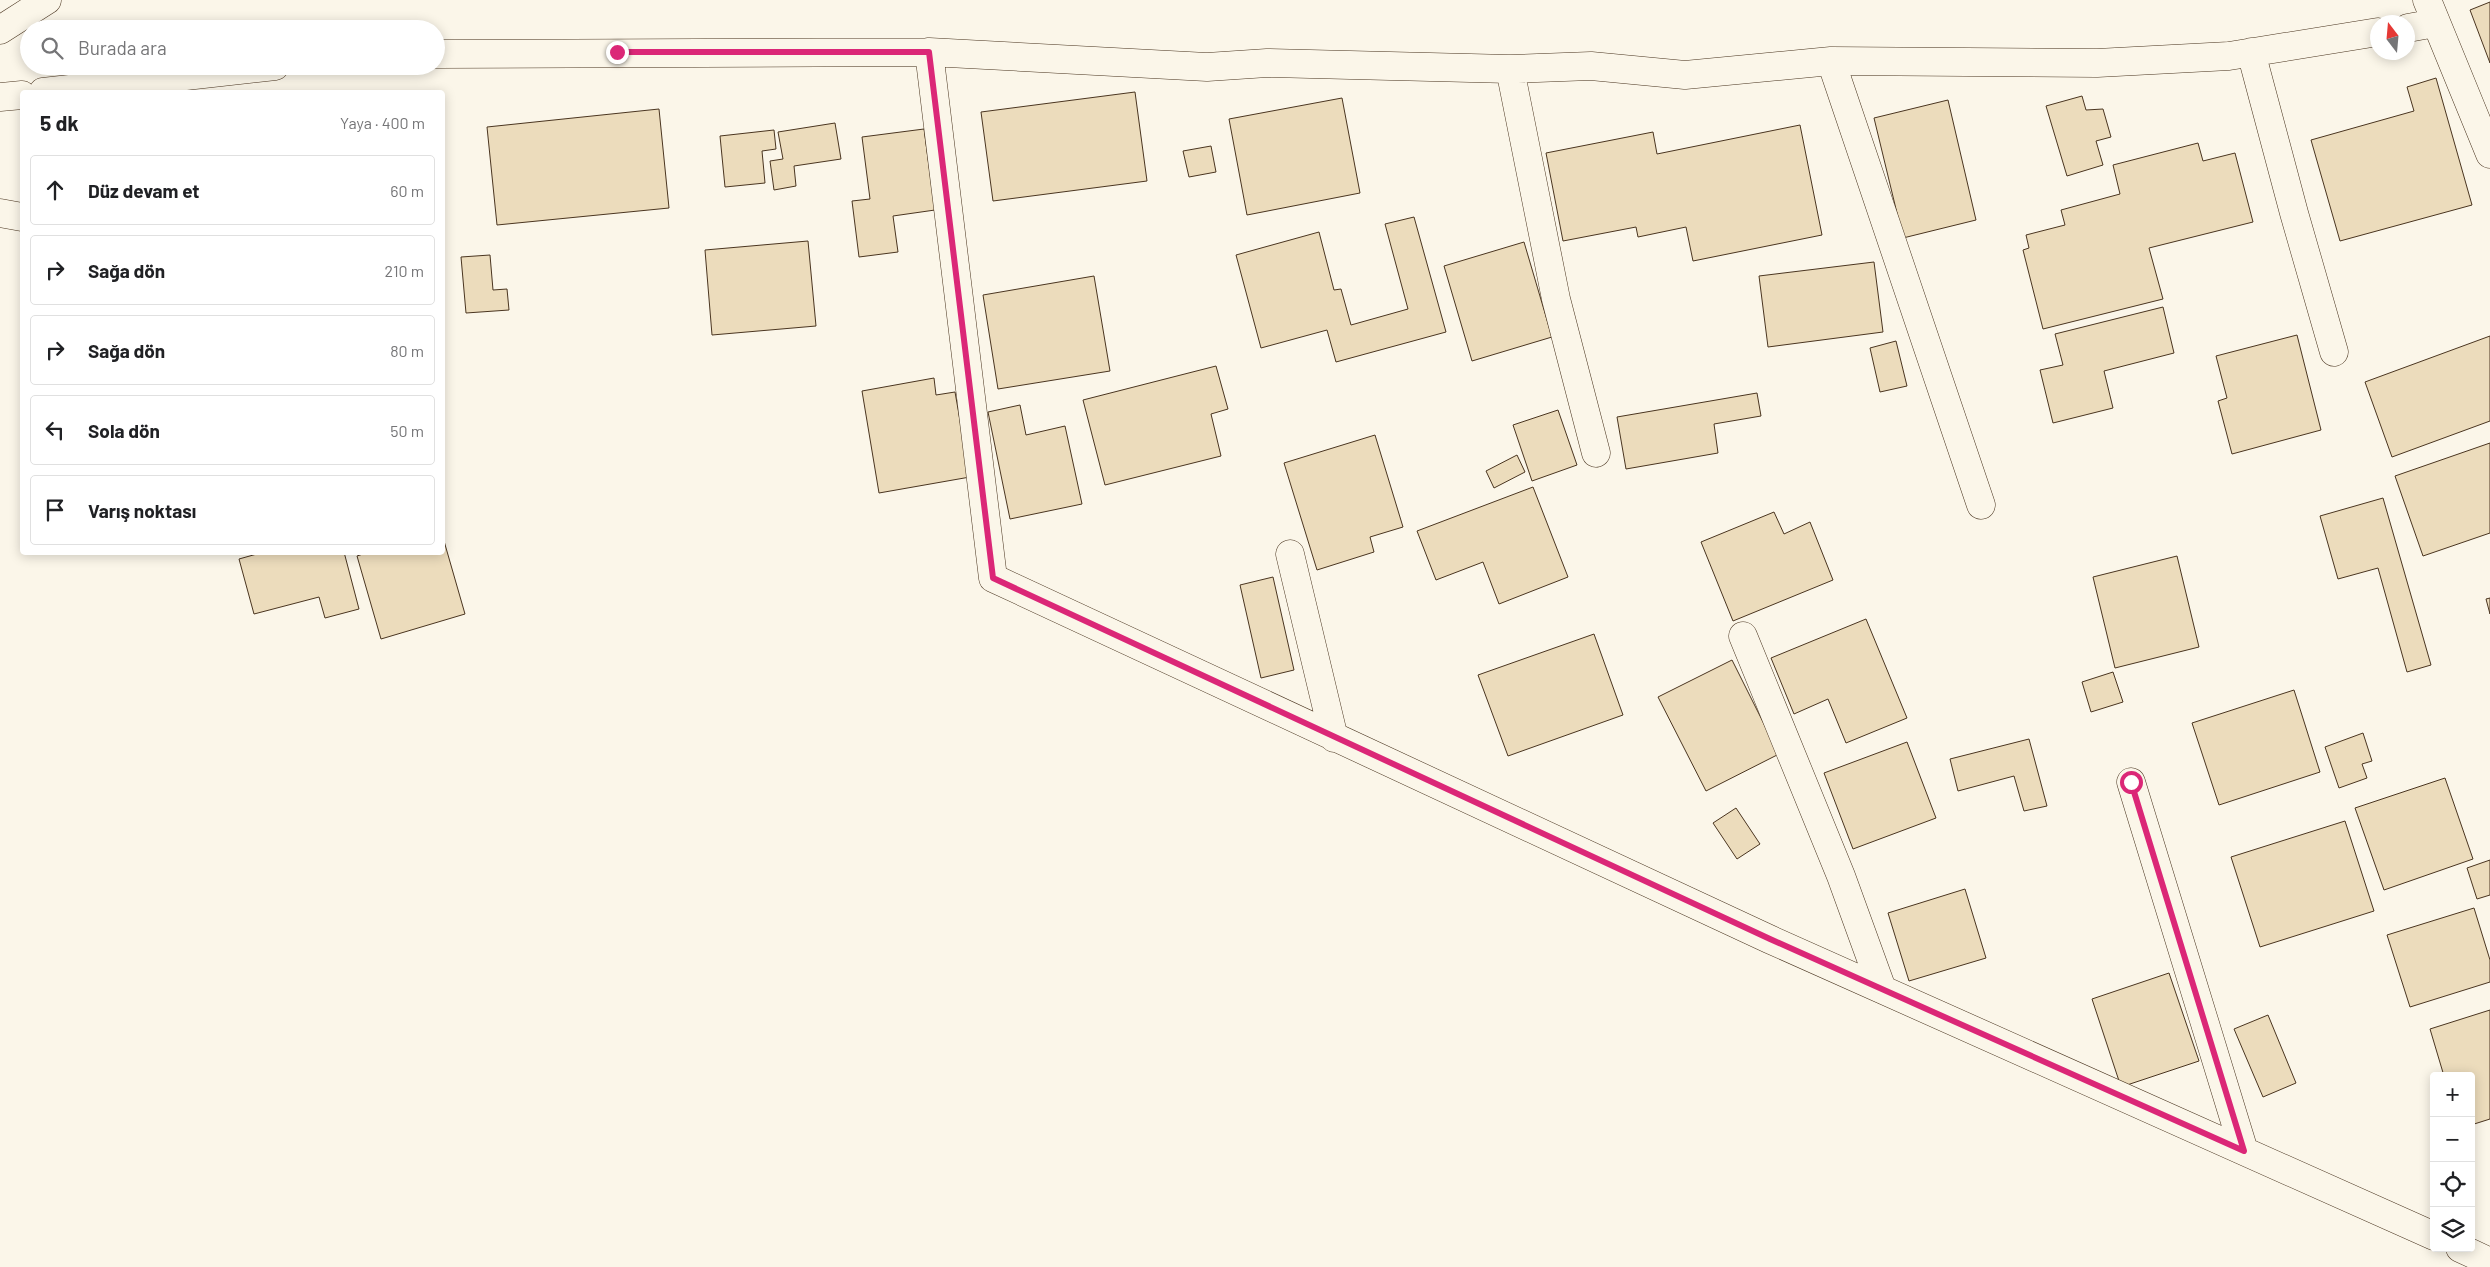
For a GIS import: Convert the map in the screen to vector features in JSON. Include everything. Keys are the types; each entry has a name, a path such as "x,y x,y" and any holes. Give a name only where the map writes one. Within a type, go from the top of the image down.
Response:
{"street":[{"path":"0,30 47,0"},
{"path":"2415,23 2431,12 2490,154"},
{"path":"445,54 929,52 1207,67 1267,62 1510,69 1591,66 1685,75 1831,60 2098,63 2230,56 2370,33"},
{"path":"929,52 993,578 1334,738 1882,989 2430,1234"},
{"path":"2251,52 2334,352"},
{"path":"1831,60 1980,505"},
{"path":"1510,69 1556,298 1596,453"},
{"path":"61,90 195,75"},
{"path":"0,97 20,95"},
{"path":"0,213 20,217"},
{"path":"1290,554 1334,738"},
{"path":"1743,636 1842,876 1882,989"},
{"path":"2131,782 2244,1151"},
{"path":"2469,1252 2490,1262"}],"building":[{"path":"2490,2 2490,63 2470,10"},
{"path":"2436,78 2472,205 2340,241 2311,140 2414,111 2407,87"},
{"path":"1135,92 1147,181 993,201 981,112"},
{"path":"2082,96 2086,110 2103,109 2111,137 2096,141 2103,165 2067,176 2046,106"},
{"path":"1342,98 1360,193 1247,215 1229,119"},
{"path":"1948,100 1976,220 1903,238 1874,118"},
{"path":"659,109 669,208 497,225 487,127"},
{"path":"835,123 841,159 794,166 796,186 774,190 770,161 783,159 778,132"},
{"path":"1800,125 1822,235 1693,261 1686,227 1638,237 1636,227 1563,241 1546,153 1653,132 1657,154"},
{"path":"924,129 935,210 893,216 898,252 859,257 852,201 870,199 862,137"},
{"path":"774,130 776,149 762,151 765,183 725,187 720,136"},
{"path":"2198,143 2203,161 2235,153 2253,222 2149,248 2163,299 2043,329 2023,250 2029,248 2026,235 2065,225 2061,210 2120,194 2113,165"},
{"path":"1211,146 1216,172 1189,177 1183,151"},
{"path":"1414,217 1446,332 1336,362 1327,330 1261,348 1236,255 1319,232 1334,290 1341,289 1351,325 1408,309 1385,224"},
{"path":"808,241 816,326 712,335 705,250"},
{"path":"1524,242 1552,337 1472,361 1444,266"},
{"path":"490,255 493,290 507,289 509,310 466,313 461,257"},
{"path":"1874,262 1883,332 1768,347 1759,276"},
{"path":"1094,276 1110,371 998,389 983,295"},
{"path":"2163,307 2174,353 2104,371 2113,408 2053,423 2040,370 2063,365 2055,334"},
{"path":"2297,335 2321,430 2232,454 2218,401 2227,398 2216,356"},
{"path":"2490,336 2490,421 2392,457 2365,382"},
{"path":"1896,341 1907,386 1880,392 1870,348"},
{"path":"1216,366 1228,409 1211,414 1221,456 1105,485 1083,400"},
{"path":"934,378 936,395 955,392 970,477 879,493 862,391"},
{"path":"1757,393 1761,416 1714,424 1718,453 1626,469 1617,417"},
{"path":"1020,405 1026,435 1065,426 1082,504 1010,519 988,412"},
{"path":"1558,410 1577,465 1532,481 1513,425"},
{"path":"1375,435 1403,527 1370,537 1374,552 1317,570 1284,463"},
{"path":"2490,443 2490,533 2423,556 2395,476"},
{"path":"1517,455 1525,472 1494,488 1486,471"},
{"path":"1533,487 1568,577 1499,604 1483,562 1436,580 1417,531"},
{"path":"2383,498 2431,665 2407,672 2378,568 2338,579 2320,516"},
{"path":"1774,512 1784,534 1810,522 1833,580 1733,621 1701,542"},
{"path":"445,544 465,614 381,639 357,556 445,555"},
{"path":"253,555 345,555 359,609 325,618 319,597 254,614 239,559"},
{"path":"2177,556 2199,647 2115,668 2093,577"},
{"path":"1273,577 1294,670 1261,678 1240,585"},
{"path":"2490,598 2490,614 2486,599"},
{"path":"1866,619 1907,718 1846,743 1828,699 1794,714 1771,658"},
{"path":"1594,634 1623,715 1508,756 1478,675"},
{"path":"1732,660 1779,754 1706,791 1658,697"},
{"path":"2113,672 2123,702 2091,712 2082,682"},
{"path":"2294,690 2320,772 2219,805 2192,723"},
{"path":"2363,733 2372,761 2362,764 2367,778 2339,788 2325,747"},
{"path":"2029,739 2047,806 2024,811 2014,776 1958,791 1950,759"},
{"path":"1907,742 1936,818 1853,849 1824,773"},
{"path":"2445,778 2473,859 2384,890 2355,808"},
{"path":"1736,808 1760,844 1737,859 1713,823"},
{"path":"2345,821 2374,911 2260,947 2231,857"},
{"path":"2490,860 2490,895 2477,899 2467,868"},
{"path":"1965,889 1986,958 1909,981 1888,913"},
{"path":"2474,908 2490,960 2490,982 2410,1007 2387,935"},
{"path":"2169,973 2199,1061 2121,1087 2092,999"},
{"path":"2490,1010 2490,1119 2475,1124 2475,1072 2443,1072 2430,1029"},
{"path":"2268,1015 2296,1083 2263,1097 2234,1029"}],"route":[{"path":"617,52 929,52 993,578 1770,939 2244,1151 2131,782"}]}
